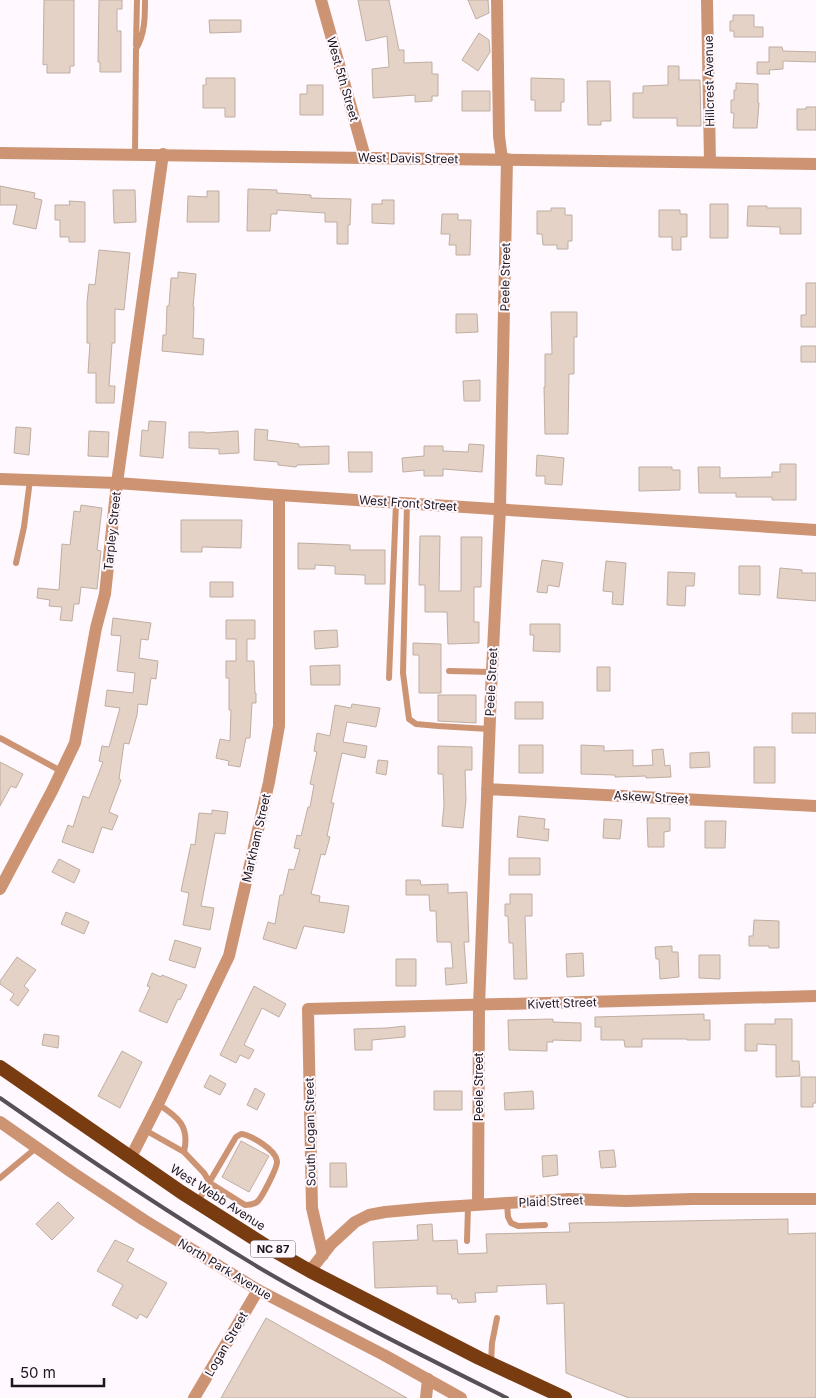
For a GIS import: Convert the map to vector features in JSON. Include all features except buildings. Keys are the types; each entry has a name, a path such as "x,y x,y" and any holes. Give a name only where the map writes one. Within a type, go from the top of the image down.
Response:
{"highway":[{"name":"West Webb Avenue","path":"0,1068 198,1203 266,1246 310,1271 548,1395 565,1398"}],"street":[{"name":"West 5th Street","path":"321,0 365,157"},
{"name":"Peele Street","path":"473,1205 489,728 500,509 504,159 499,136 497,0"},
{"name":"Hillcrest Avenue","path":"707,0 710,162"},
{"name":"West Davis Street","path":"0,153 816,164"},
{"name":"Tarpley Street","path":"0,889 75,743 96,628 105,594 117,483 163,154"},
{"name":"West Front Street","path":"0,479 117,483 816,530"},
{"name":"Markham Street","path":"131,1157 229,956 279,726 279,495"},
{"name":"Askew Street","path":"487,789 816,806"},
{"name":"Kivett Street","path":"308,1009 816,996"},
{"name":"South Logan Street","path":"308,1009 312,1208 323,1255"},
{"name":"North Park Avenue","path":"0,1122 144,1220 258,1290 376,1350 461,1398"},
{"name":"Plaid Street","path":"310,1271 332,1244 355,1222 369,1215 385,1212 569,1199 816,1199"},
{"name":"Logan Street","path":"194,1398 258,1290"},
{"path":"426,1398 428,1379"}],"lane":[{"path":"135,154 137,0"},
{"path":"136,49 144,26 145,0"},
{"path":"16,563 24,527 30,480"},
{"path":"389,678 402,503"},
{"path":"402,503 403,673 409,719 416,724 489,728"},
{"path":"448,671 492,672"},
{"path":"0,738 61,771"},
{"path":"158,1104 176,1116 182,1124 186,1136 184,1152"},
{"path":"145,1130 184,1152 204,1173 210,1183 245,1205 252,1205 258,1202 277,1167 275,1154 248,1135 241,1134 236,1138 210,1183 198,1203"},
{"path":"1,1175 36,1148"},
{"path":"507,1203 508,1217 511,1223 518,1226 545,1225"},
{"path":"467,1241 473,1205"},
{"path":"490,1364 492,1343 498,1318"}],"railway":[{"path":"0,1098 130,1186 263,1270 353,1320 507,1398"}]}
